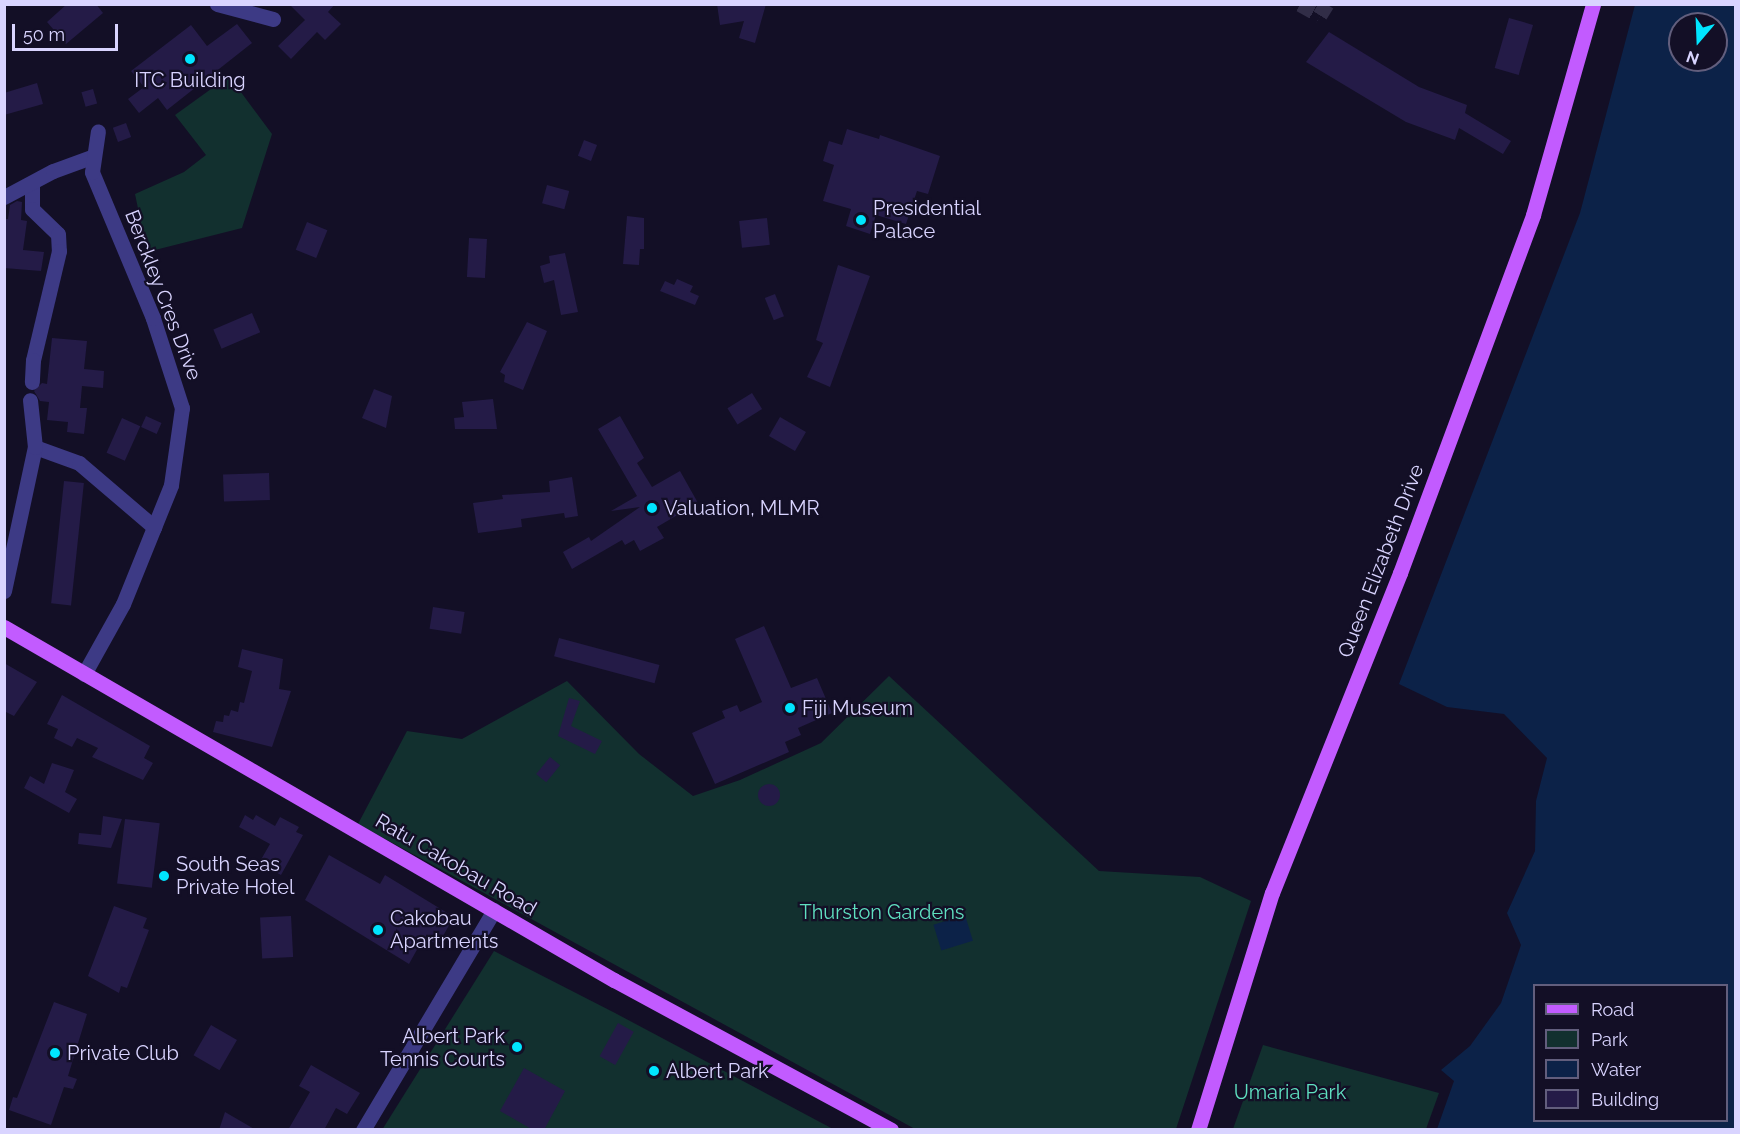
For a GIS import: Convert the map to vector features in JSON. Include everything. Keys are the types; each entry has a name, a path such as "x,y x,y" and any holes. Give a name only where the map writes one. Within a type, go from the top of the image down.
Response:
{"main road":[{"name":"Queen Elizabeth Drive","path":"1198,1130 1272,893 1408,552 1533,215 1593,4"},
{"name":"Ratu Cakobau Road","path":"4,627 614,980 891,1130"}],"street":[{"path":"217,4 273,19"},
{"name":"Berckley Cres Drive","path":"84,674 123,604 171,485 182,408 153,318 92,172 91,157 98,131"},
{"path":"4,197 91,157"},
{"path":"32,183 32,209 58,234 59,251 35,350 32,382"},
{"path":"4,591 35,447 30,400"},
{"path":"35,447 79,463 154,527"},
{"path":"363,1130 494,910"}],"green space":[{"path":"229,76 272,134 242,228 147,252 135,194 184,172 206,155 175,115"},
{"name":"Thurston Gardens","path":"889,676 1099,871 1200,877 1251,901 1176,1129 915,1129 358,824 407,731 462,739 567,681 639,754 693,796 740,780 821,743"},
{"path":"494,951 615,1013 833,1129 382,1130"},
{"name":"Umaria Park","path":"1263,1045 1439,1093 1426,1129 1233,1129"}],"water":[{"path":"1635,5 1735,5 1735,1129 1437,1129 1454,1081 1441,1070 1470,1046 1501,1003 1521,945 1507,913 1535,851 1536,801 1547,758 1504,714 1447,707 1399,684 1580,213"},
{"path":"965,915 973,941 941,950 933,925"}],"building":[{"path":"67,4 96,4 103,13 66,44 47,22"},
{"path":"289,4 335,4 328,12 341,24 325,40 317,32 291,59 278,46 305,20"},
{"path":"717,4 766,4 755,43 739,38 744,21 720,25"},
{"path":"1509,18 1533,25 1519,75 1495,68"},
{"name":"ITC Building","path":"237,24 252,43 167,110 158,98 139,113 128,99 144,87 131,71 191,25 207,46"},
{"path":"1329,32 1419,87 1467,105 1465,113 1511,141 1503,154 1459,128 1455,140 1406,122 1306,62"},
{"path":"37,83 43,104 4,115 4,93"},
{"path":"93,89 97,103 86,107 81,92"},
{"path":"126,123 131,137 118,142 113,128"},
{"name":"Presidential Palace","path":"847,129 879,139 880,135 940,156 928,194 917,191 906,224 876,215 870,234 846,226 851,209 823,201 834,165 823,161 829,141 842,145"},
{"path":"584,140 597,145 591,161 578,156"},
{"path":"547,185 569,191 564,209 542,203"},
{"path":"17,201 22,202 21,220 27,221 23,250 44,252 41,271 4,268 4,219 8,219 10,205"},
{"path":"627,216 644,218 644,249 640,249 639,265 623,264"},
{"path":"767,218 770,245 742,248 739,221"},
{"path":"307,222 327,230 316,258 296,250"},
{"path":"469,238 487,239 485,278 467,277"},
{"path":"565,253 578,312 561,315 554,280 544,283 540,266 550,263 549,256"},
{"path":"838,265 870,276 830,387 807,377 823,343 816,340"},
{"path":"677,279 693,286 690,292 699,296 695,305 660,291 665,281 674,285"},
{"path":"775,294 784,316 774,320 765,298"},
{"path":"252,313 260,332 222,349 213,329"},
{"path":"527,322 547,331 523,390 504,382 505,375 500,372"},
{"path":"52,338 87,341 84,369 104,371 103,388 82,386 80,408 87,408 84,434 67,432 68,422 47,420 49,402 40,401 34,391 42,383 47,384"},
{"path":"374,389 392,396 386,428 362,418"},
{"path":"752,393 762,409 737,424 727,408"},
{"path":"493,399 497,429 455,429 454,418 464,417 462,402"},
{"path":"146,416 162,423 157,434 141,427"},
{"path":"620,416 644,458 637,463 652,487 680,471 698,503 657,527 664,538 640,551 634,540 625,545 622,540 572,569 563,552 589,537 591,541 640,507 611,511 637,496 598,429"},
{"path":"780,417 806,432 795,451 769,436"},
{"path":"122,418 140,426 125,461 107,453"},
{"path":"269,473 270,500 224,502 223,475"},
{"path":"572,477 578,516 565,518 564,513 521,519 522,527 478,533 473,503 503,499 502,495 550,492 549,481"},
{"path":"64,481 84,483 71,605 51,603"},
{"path":"433,607 465,612 461,634 430,629"},
{"name":"Fiji Museum","path":"764,626 791,688 817,678 832,713 798,728 801,735 785,742 789,752 715,784 692,733 725,718 722,711 737,705 740,712 762,702 735,639"},
{"path":"559,638 659,665 655,683 554,656"},
{"path":"242,649 283,659 279,689 291,691 272,747 213,732 216,721 223,722 224,715 229,716 231,710 238,712 240,702 244,703 252,671 238,667"},
{"path":"4,663 37,682 14,716 4,711"},
{"path":"62,695 150,746 144,758 153,763 143,780 92,757 98,748 77,738 72,747 54,738 58,729 47,724"},
{"path":"569,698 580,701 571,726 602,741 595,754 558,736"},
{"path":"550,757 560,765 546,782 536,774"},
{"path":"52,763 74,770 65,792 77,799 69,813 24,788 30,776 44,784"},
{"path":"769,784 777,787 780,795 777,803 769,806 761,803 758,795 761,787"},
{"path":"245,815 253,820 256,815 275,826 280,817 299,827 296,832 303,835 281,875 259,863 270,844 239,827"},
{"path":"103,816 122,819 111,848 78,844 79,833 101,835"},
{"path":"125,819 160,823 152,888 117,884"},
{"path":"329,855 380,884 385,875 449,914 447,918 452,920 438,945 424,937 409,964 305,900"},
{"path":"114,906 147,918 143,928 149,930 127,988 121,986 119,993 88,976"},
{"path":"291,916 293,957 262,959 260,918"},
{"name":"Private Club","path":"54,1002 87,1014 68,1076 77,1079 73,1089 64,1087 51,1125 9,1110 13,1097 17,1098"},
{"path":"618,1023 634,1032 615,1065 600,1056"},
{"path":"211,1025 237,1040 219,1070 194,1055"},
{"path":"311,1065 360,1093 347,1114 336,1108 324,1130 288,1130 310,1092 299,1086"},
{"path":"524,1068 565,1091 544,1130 533,1130 500,1111"},
{"path":"225,1112 256,1130 219,1130"}],"tunnel":[{"path":"1300,4 1320,15 1327,4"}],"place":[{"name":"ITC Building","path":"190,59"},
{"name":"Presidential Palace","path":"861,220"},
{"name":"Valuation, MLMR","path":"652,508"},
{"name":"Fiji Museum","path":"790,708"},
{"name":"South Seas Private Hotel","path":"164,876"},
{"name":"Cakobau Apartments","path":"378,930"},
{"name":"Albert Park Tennis Courts","path":"517,1047"},
{"name":"Private Club","path":"55,1053"},
{"name":"Albert Park","path":"654,1071"}]}
